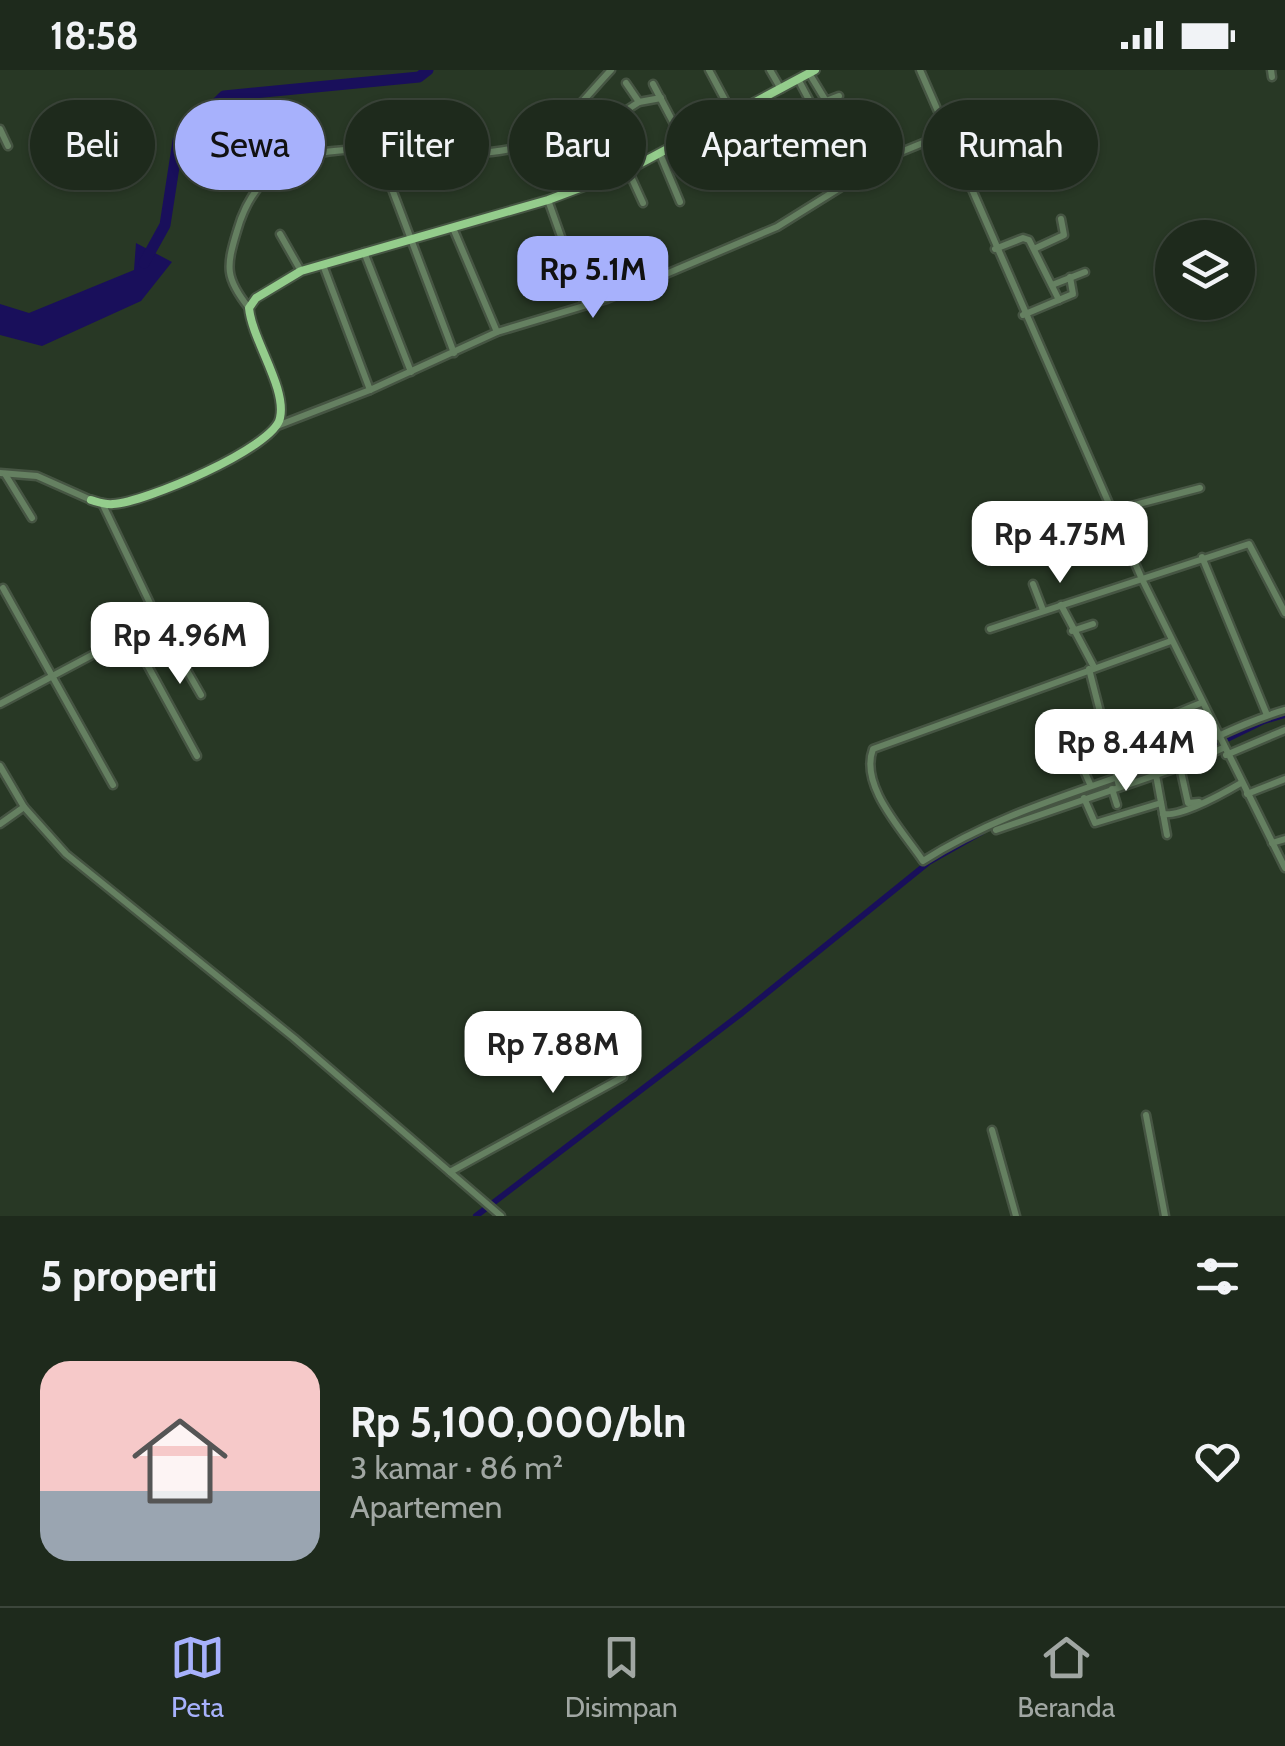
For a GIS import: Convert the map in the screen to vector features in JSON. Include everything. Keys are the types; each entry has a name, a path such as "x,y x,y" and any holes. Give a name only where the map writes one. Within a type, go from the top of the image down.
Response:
{"main road":[{"path":"760,100 812,71"},
{"path":"646,161 666,151"},
{"path":"91,500 117,504 159,490 244,453 277,426 280,400 249,308 256,298 301,271 575,190"}],"street":[{"path":"489,150 529,144 571,112 612,70"},
{"path":"709,70 725,100"},
{"path":"770,70 781,88"},
{"path":"920,70 932,100"},
{"path":"812,71 826,101 838,96"},
{"path":"798,79 809,100"},
{"path":"626,82 638,100"},
{"path":"654,84 666,108"},
{"path":"646,101 661,98"},
{"path":"0,129 8,146"},
{"path":"277,426 370,390 497,332 608,298 777,227 891,156 923,143"},
{"path":"249,308 231,284 230,262 241,215 260,181 306,155 345,150"},
{"path":"660,154 680,202"},
{"path":"392,190 454,353"},
{"path":"638,190 643,204"},
{"path":"969,190 1141,577 1285,868"},
{"path":"548,200 585,304"},
{"path":"1036,248 1064,235 1060,219"},
{"path":"453,228 497,332"},
{"path":"280,234 301,271"},
{"path":"995,249 1023,238 1036,248 1059,300"},
{"path":"364,252 410,372"},
{"path":"323,264 370,390"},
{"path":"1052,285 1085,272"},
{"path":"1023,314 1075,291 1070,277"},
{"path":"2,473 37,476 91,500"},
{"path":"2,473 32,518"},
{"path":"1112,510 1200,488"},
{"path":"102,503 158,620 201,695"},
{"path":"990,629 1141,577 1251,545 1285,613"},
{"path":"1202,558 1267,715"},
{"path":"1033,584 1043,610"},
{"path":"3,588 113,785"},
{"path":"1061,605 1092,668 1116,775 1117,804"},
{"path":"0,704 158,620"},
{"path":"1072,631 1093,624"},
{"path":"131,635 196,756"},
{"path":"1172,642 890,740 874,749 868,763 883,802 923,861 994,821 1154,764 1285,710"},
{"path":"1144,726 1201,703"},
{"path":"996,830 1285,730"},
{"path":"1078,756 1090,784"},
{"path":"0,766 24,807 66,854 294,1038 494,1212"},
{"path":"1180,767 1188,803 1201,801"},
{"path":"1156,774 1167,835"},
{"path":"1247,794 1285,779"},
{"path":"1164,814 1190,810 1241,783"},
{"path":"1084,798 1094,823 1162,803"},
{"path":"0,824 24,807"},
{"path":"1190,810 1194,820"},
{"path":"1272,843 1285,838"},
{"path":"450,1172 623,1077"},
{"path":"1146,1115 1164,1216"},
{"path":"992,1130 1016,1216"}],"shaded area":[{"path":"136,243 172,262 141,301 42,346 0,335 0,304 29,313 134,270"}],"waterway":[{"path":"144,263 165,225 178,141 224,96 419,77 428,70"},
{"path":"1058,801 1186,759 1264,721 1285,715"},
{"path":"476,1216 742,1013 929,862 982,832"}]}
